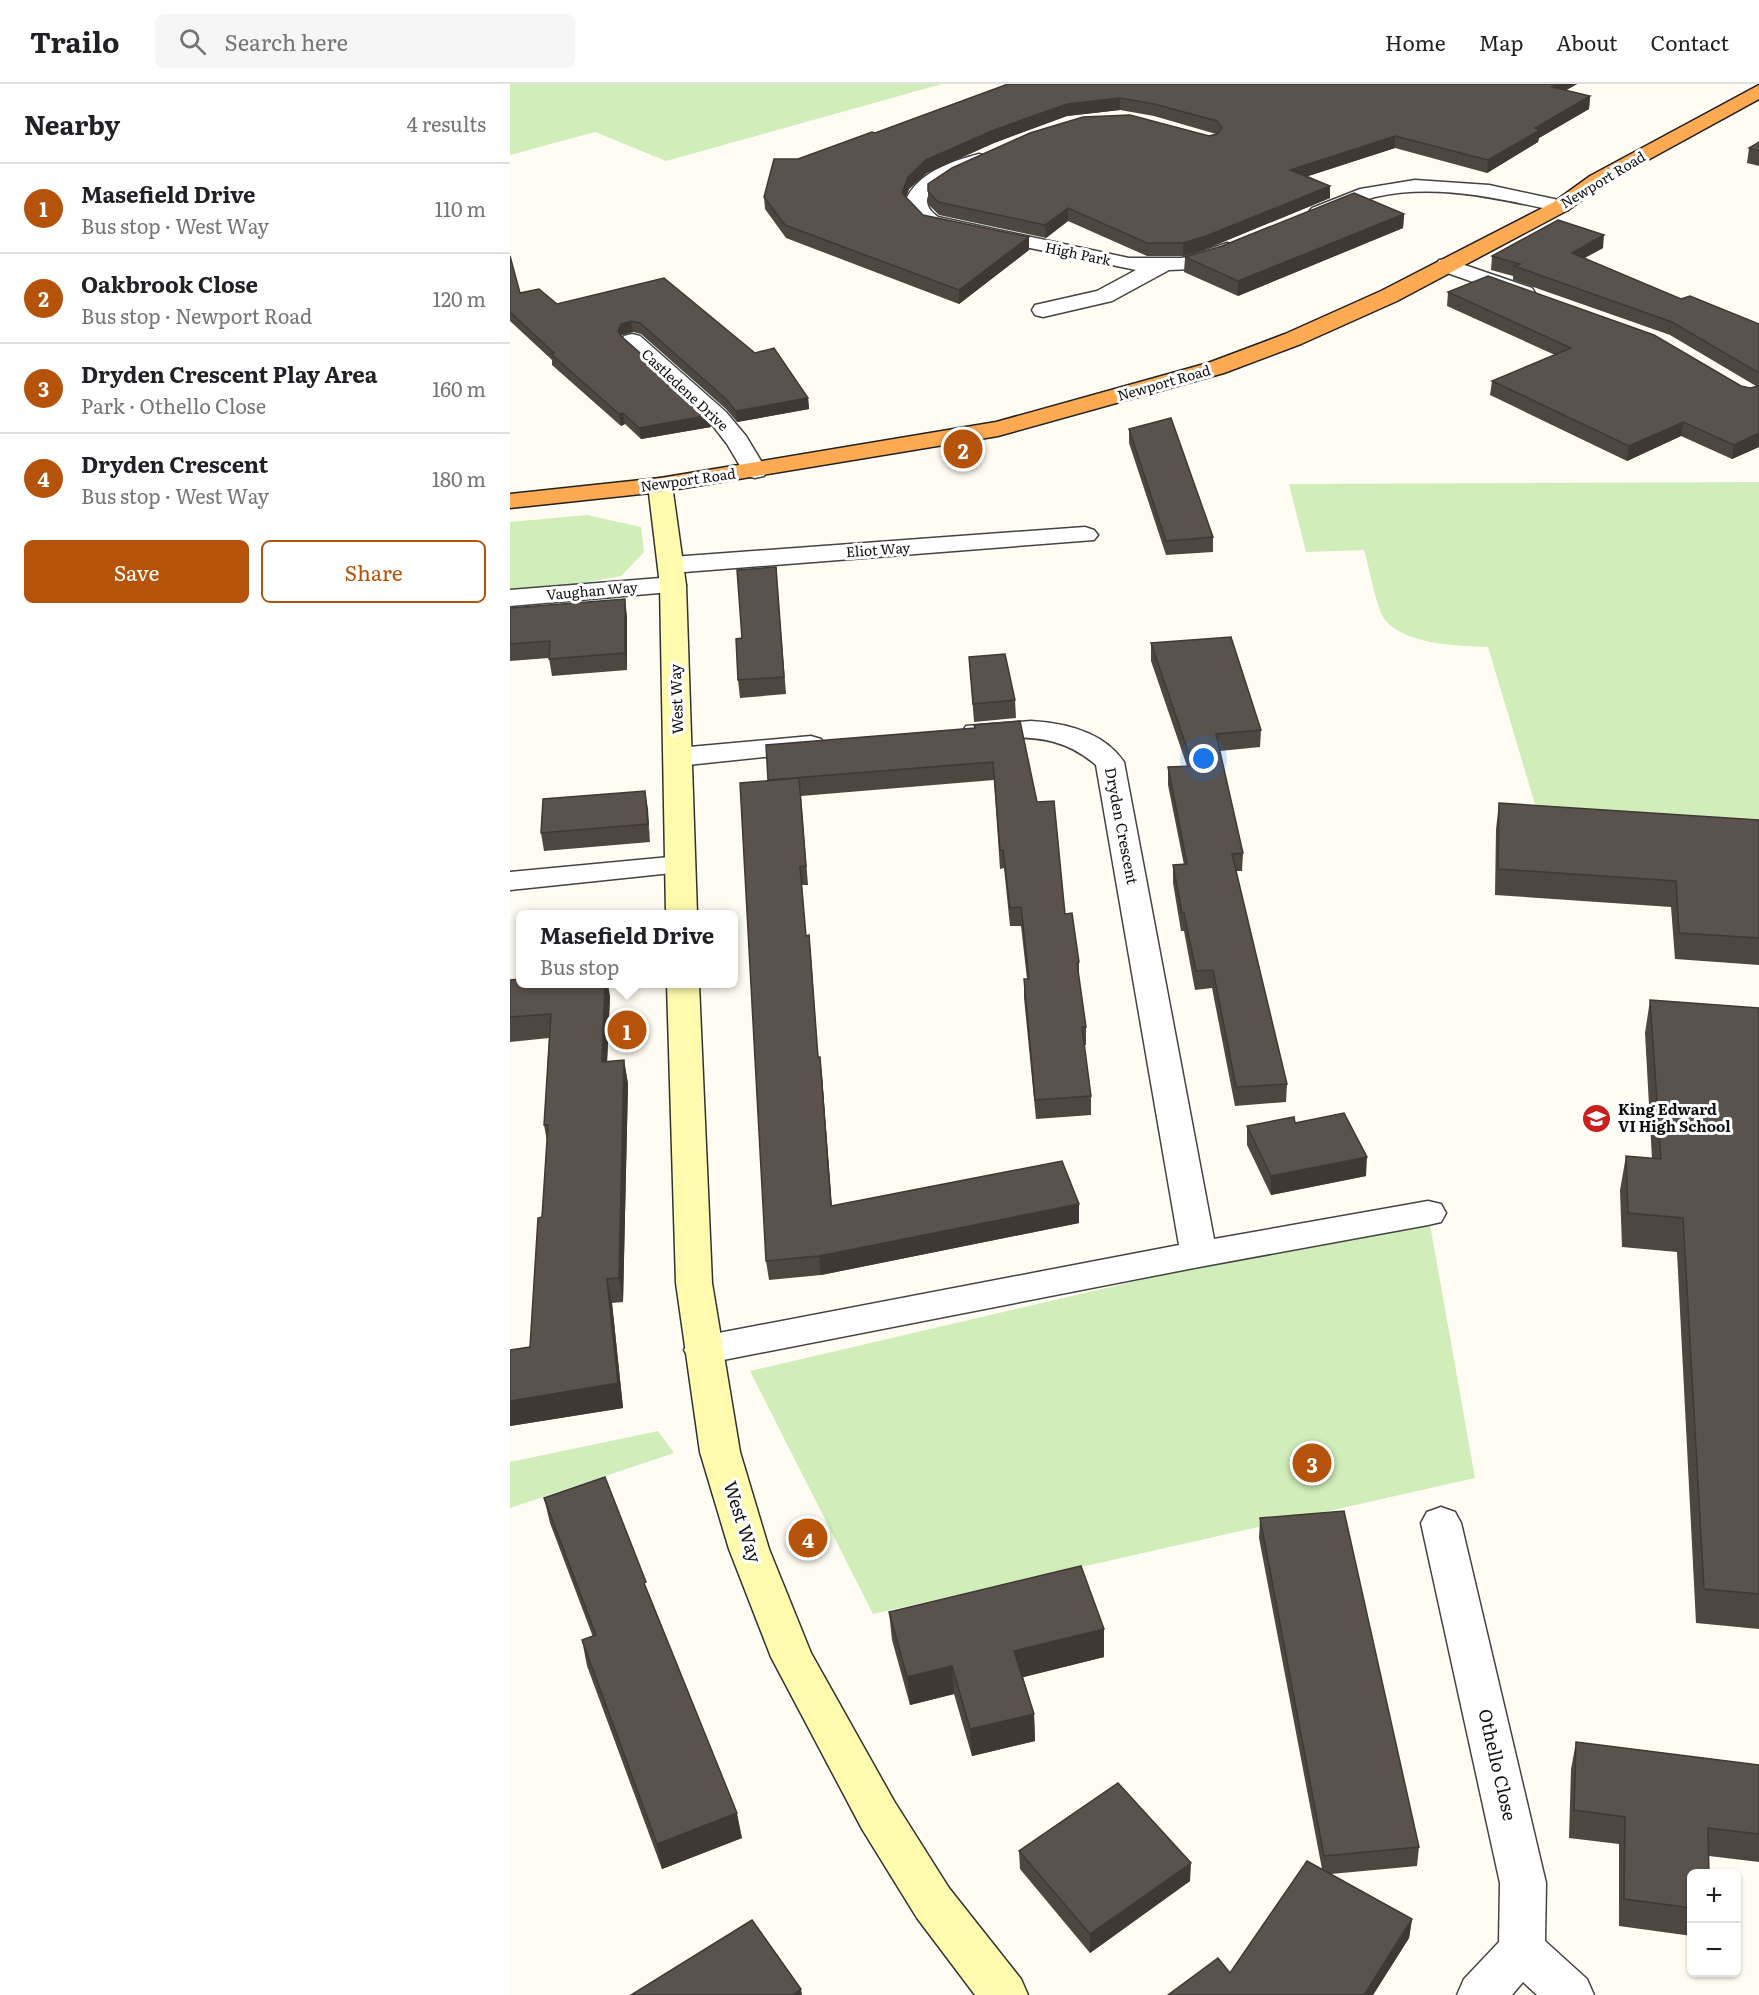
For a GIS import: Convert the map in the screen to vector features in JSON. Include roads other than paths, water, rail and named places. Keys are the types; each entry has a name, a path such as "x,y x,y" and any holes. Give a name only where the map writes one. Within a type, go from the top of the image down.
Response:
{"highway":[{"name":"Newport Road","path":"510,501 660,485 755,471 998,429 1216,368 1293,339 1389,296 1561,206 1597,180 1759,91"}],"street":[{"name":"High Park","path":"999,152 935,179 920,190 915,197 915,206 920,214 931,222 1129,264 1161,266 1184,264 1246,242"},
{"path":"1301,220 1366,194 1410,187 1478,190 1561,206"},
{"path":"1447,265 1541,299"},
{"path":"1044,310 1104,296 1161,266"},
{"name":"Castledene Drive","path":"632,341 717,417 738,441 755,471"},
{"name":"West Way","path":"660,485 673,575 682,910"},
{"name":"Eliot Way","path":"673,575 1085,535"},
{"name":"Vaughan Way","path":"510,597 673,575"},
{"name":"Dryden Crescent","path":"949,734 1020,728 1046,730 1086,742 1095,747 1110,762 1199,1254"},
{"path":"678,757 843,743"},
{"path":"510,881 680,865"},
{"name":"West Way","path":"683,988 694,1282 720,1452 749,1549 792,1657 878,1815 933,1903 1004,1995"},
{"path":"703,1350 1199,1254 1428,1213"},
{"name":"Othello Close","path":"1441,1523 1523,1883 1522,1950"},
{"path":"1481,1995 1522,1950 1570,1995"}],"place":[{"name":"Oakbrook Close","path":"963,449"},
{"name":"Masefield Drive","path":"627,1030"},
{"name":"King Edward VI High School","path":"1597,1119"},
{"name":"Dryden Crescent Play Area","path":"1312,1463"},
{"name":"Dryden Crescent","path":"808,1538"}]}
